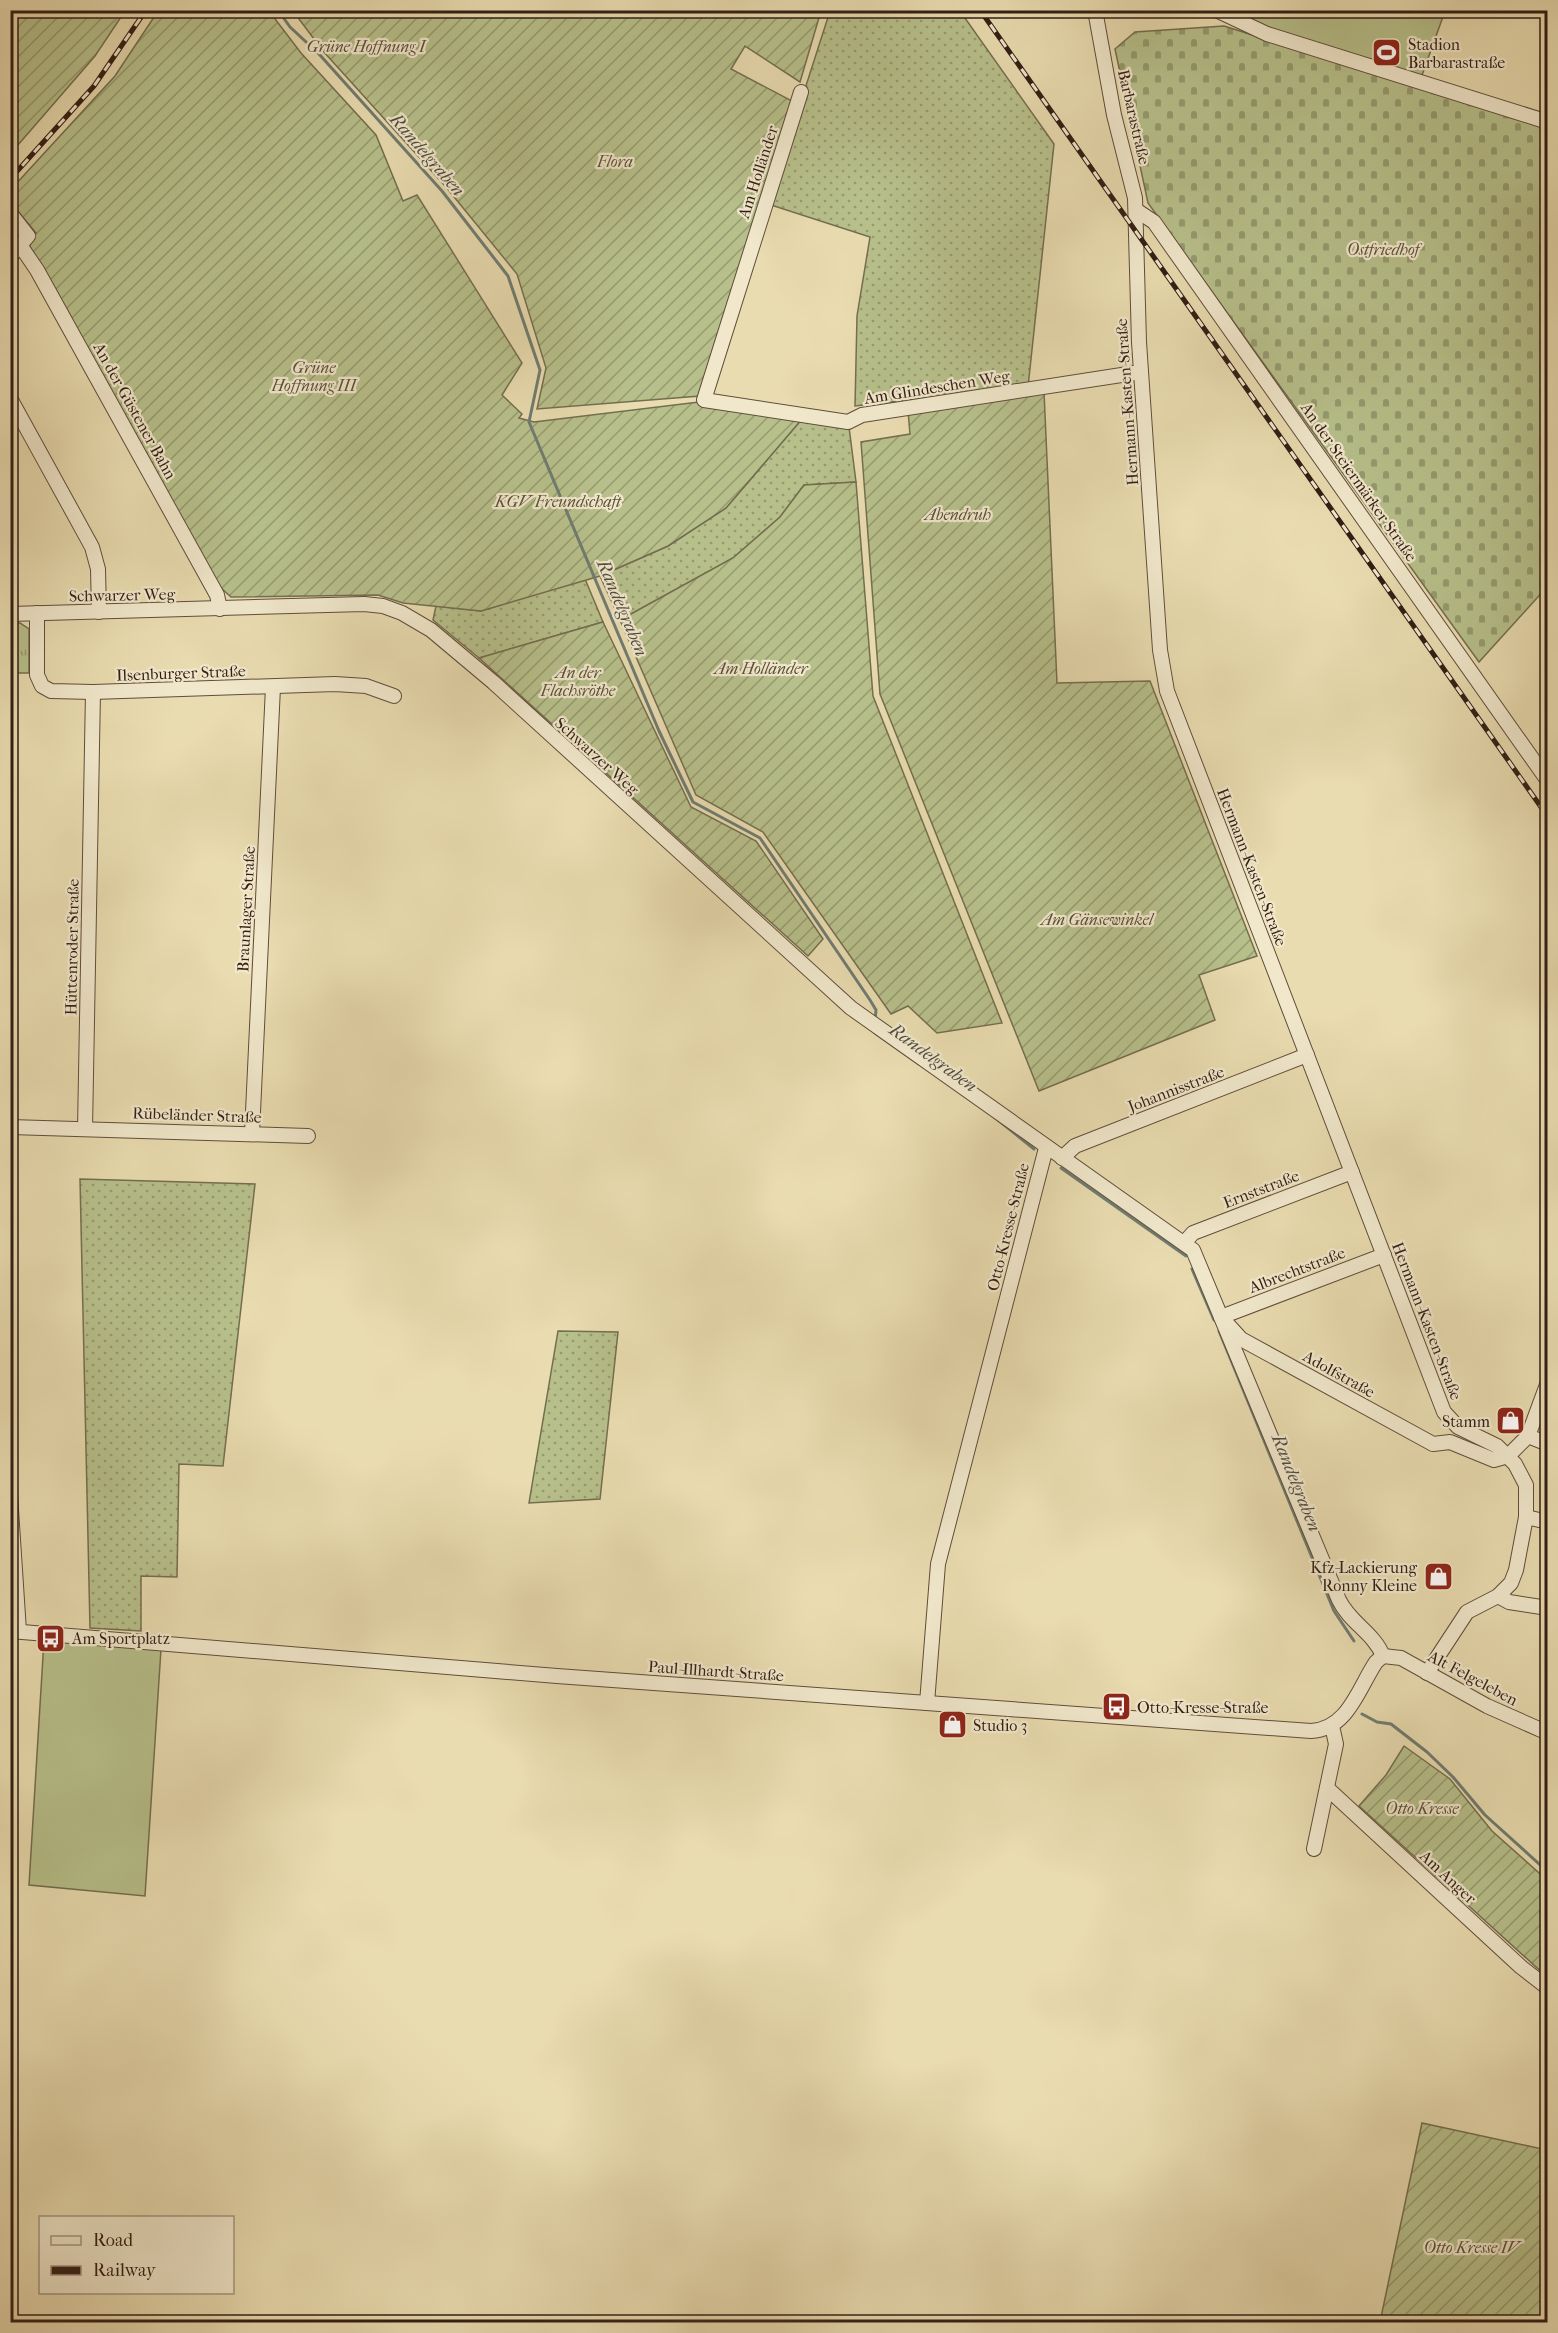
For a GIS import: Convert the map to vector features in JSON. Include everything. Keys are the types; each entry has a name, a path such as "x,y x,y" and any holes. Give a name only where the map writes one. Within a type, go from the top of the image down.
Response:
{"street":[{"name":"Barbarastraße","path":"1095,10 1136,210 1136,232"},
{"path":"1216,10 1267,34 1548,122"},
{"name":"Am Holländer","path":"704,400 801,92"},
{"name":"An der Steiermärker Straße","path":"1136,210 1154,222 1548,781"},
{"path":"10,213 28,236 10,257"},
{"name":"Hermann-Kasten-Straße","path":"1136,232 1141,372 1164,678 1176,716 1438,1398 1450,1421 1497,1446 1508,1456"},
{"name":"An der Güstener Bahn","path":"20,245 37,270 179,524 217,595 220,609"},
{"name":"Am Glindeschen Weg","path":"704,400 848,422 862,415 1141,372"},
{"path":"10,398 92,547 98,569 99,612"},
{"name":"Schwarzer Weg","path":"10,614 220,609 256,605 364,604 383,606 414,619 480,671 863,1017 1046,1148"},
{"name":"Ilsenburger Straße","path":"37,614 37,675 42,686 51,691 93,692 335,684 366,686 394,696"},
{"name":"Braunlager Straße","path":"252,1133 273,687"},
{"name":"Hüttenroder Straße","path":"85,1129 93,692"},
{"name":"Johannisstraße","path":"1062,1158 1075,1146 1307,1055"},
{"path":"10,1127 85,1129"},
{"name":"Rübeländer Straße","path":"85,1129 308,1136"},
{"path":"1046,1148 1185,1242 1199,1261 1339,1600 1349,1618 1374,1638 1383,1656 1372,1668 1349,1709 1332,1726 1336,1744 1314,1849"},
{"name":"Otto-Kresse-Straße","path":"927,1703 938,1564 1046,1148"},
{"name":"Ernststraße","path":"1185,1242 1193,1233 1352,1172"},
{"name":"Albrechtstraße","path":"1221,1317 1384,1255"},
{"name":"Adolfstraße","path":"1221,1317 1241,1339 1420,1438 1433,1444 1450,1442 1494,1460 1508,1456"},
{"path":"1427,1673 1467,1612 1498,1596 1511,1583 1516,1570 1526,1517 1526,1485 1508,1456 1528,1436 1548,1382"},
{"path":"1450,1442 1458,1426"},
{"path":"1528,1436 1548,1444"},
{"path":"10,1494 15,1631"},
{"path":"1526,1517 1548,1521"},
{"path":"1498,1596 1509,1602 1548,1608"},
{"name":"Paul-Illhardt-Straße","path":"15,1631 557,1676 1311,1731 1332,1726"},
{"name":"Alt Felgeleben","path":"1383,1656 1401,1658 1503,1714 1548,1733"},
{"name":"Am Anger","path":"1327,1788 1521,1967 1548,1988"}],"green space":[{"path":"15,10 125,11 95,56 11,153 10,16"},
{"name":"Grüne Hoffnung III","path":"158,11 269,11 301,53 376,135 403,201 417,195 522,363 502,395 522,414 519,418 534,422 699,402 802,419 726,508 668,546 600,576 481,611 403,603 378,595 231,597 220,587 28,243 36,233 11,203 10,194 15,185 115,76"},
{"name":"Flora","path":"293,11 821,11 800,82 745,46 731,69 794,102 700,396 537,409 546,368 517,274 446,187 323,51"},
{"path":"830,11 960,11 1054,144 1028,387 855,406 857,316 870,237 768,204"},
{"name":"Stadion Barbarastraße","path":"1227,11 1445,11 1421,78 1268,29"},
{"name":"Ostfriedhof","path":"1224,26 1547,128 1547,587 1479,662 1148,203 1115,49 1135,32"},
{"path":"1044,392 1057,683 1150,681 1257,956 1199,975 1215,1020 1039,1091 880,694 861,442 910,434 908,411"},
{"path":"802,419 849,427 856,482 804,485 780,517 733,558 620,620 600,576 668,546 726,508"},
{"name":"Am Holländer","path":"856,482 873,696 1002,1023 937,1033 908,1006 891,1014 763,832 696,795 620,620 733,558 780,517 804,485"},
{"path":"585,579 603,622 479,658 433,620 436,606 481,611"},
{"name":"An der Flachsröthe","path":"603,622 691,807 756,841 823,939 808,956 479,658"},
{"path":"11,623 20,623 29,629 29,673 11,673"},
{"path":"80,1179 255,1184 223,1466 179,1464 177,1577 141,1576 141,1631 90,1628"},
{"path":"558,1331 618,1332 600,1499 529,1503"},
{"path":"44,1640 161,1649 145,1896 29,1885"},
{"name":"Otto Kresse","path":"1404,1746 1450,1779 1492,1831 1547,1880 1547,1977 1359,1806 1386,1775"},
{"name":"Otto Kresse IV","path":"1422,2123 1547,2150 1547,2322 1380,2322"}],"waterway":[{"name":"Randelgraben","path":"278,10 290,27 319,54 442,191 508,276 540,370 529,422 659,731 693,802 760,838 870,1000 876,1010 875,1021"},
{"name":"Randelgraben","path":"875,1033 919,1064"},
{"name":"Randelgraben","path":"993,1116 1034,1149"},
{"name":"Randelgraben","path":"1061,1168 1186,1256"},
{"name":"Randelgraben","path":"1192,1269 1214,1320"},
{"name":"Randelgraben","path":"1219,1331 1334,1611 1354,1641"},
{"name":"Randelgraben","path":"1362,1714 1377,1722 1391,1724 1427,1752 1453,1777 1485,1815 1548,1872"}],"railway":[{"path":"10,179 94,86 146,10"},
{"path":"980,10 1548,817"}],"place":[{"name":"Stadion Barbarastraße","path":"1387,53"},
{"name":"Stamm","path":"1511,1421"},
{"name":"Kfz-Lackierung Ronny Kleine","path":"1438,1576"},
{"name":"Am Sportplatz","path":"51,1638"},
{"name":"Otto-Kresse-Straße","path":"1116,1707"},
{"name":"Studio 3","path":"952,1725"}],"park label":[{"name":"Grüne Hoffnung I","path":"366,46"},
{"name":"KGV Freundschaft","path":"558,501"},
{"name":"Abendruh","path":"958,514"},
{"name":"Am Gänsewinkel","path":"1097,919"}]}
